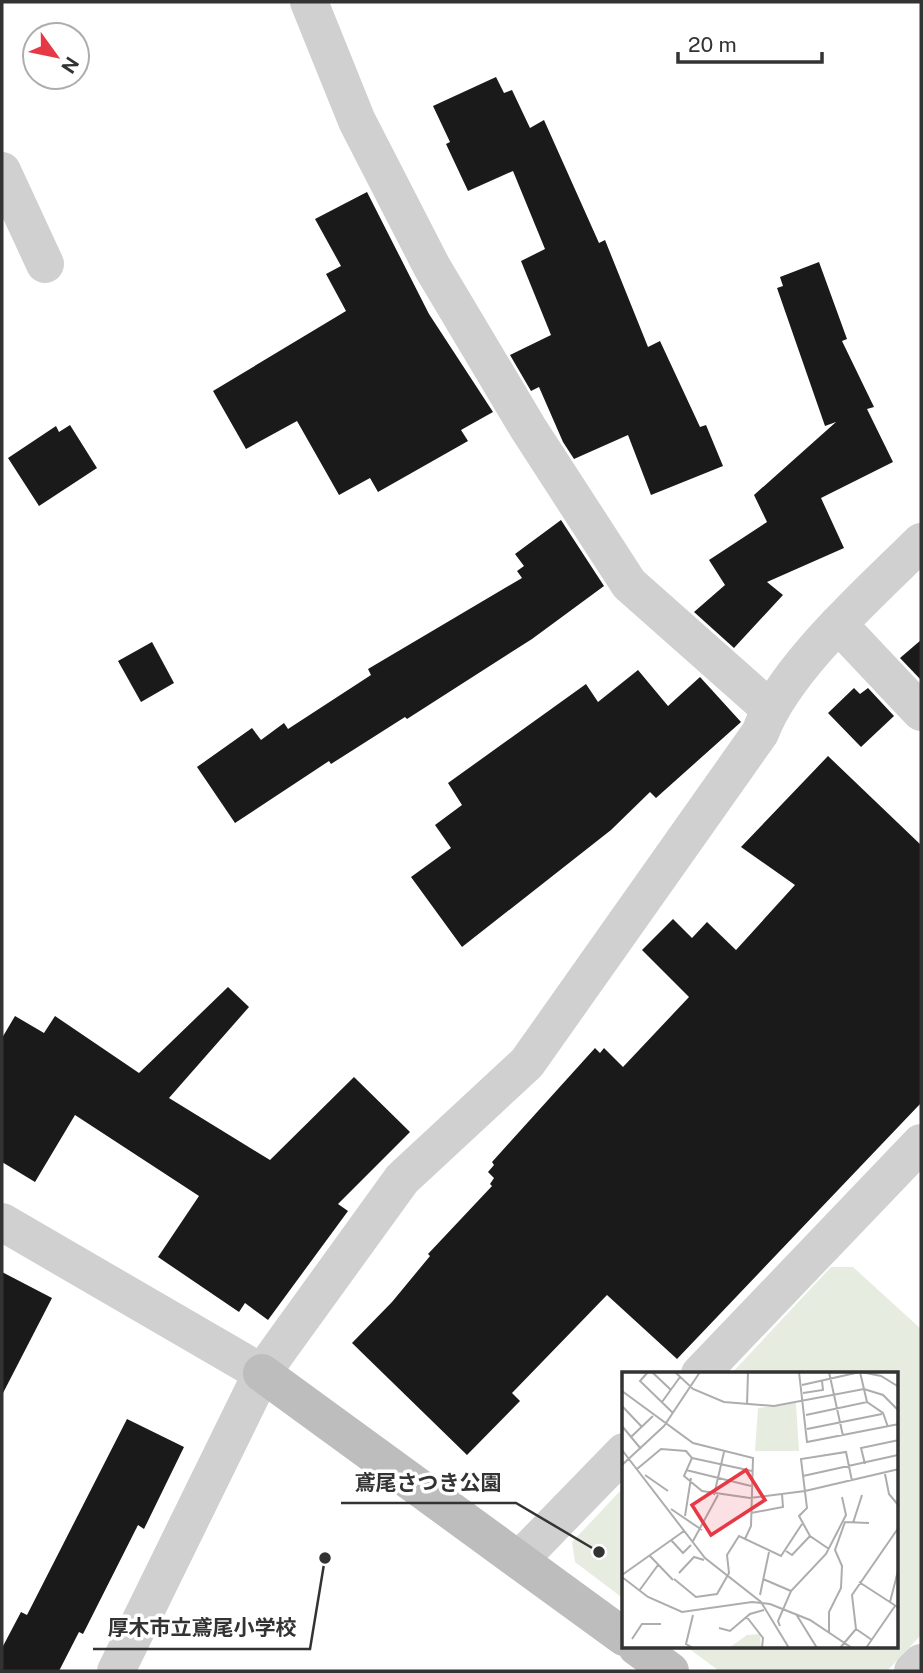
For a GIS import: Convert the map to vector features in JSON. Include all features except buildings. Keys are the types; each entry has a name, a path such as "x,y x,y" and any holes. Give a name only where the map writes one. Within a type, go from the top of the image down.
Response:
{"street":[{"path":"309,2 357,121 432,267 528,428 629,584 769,708"},
{"path":"2,170 45,264"},
{"path":"116,1671 262,1373 402,1179 527,1063 550,1033 760,733 769,708 838,624 921,542"},
{"path":"838,624 921,712"},
{"path":"702,1372 921,1143"},
{"path":"2,1222 262,1373 622,1636"},
{"path":"520,1559 622,1454"},
{"path":"638,1648 670,1671"},
{"path":"913,1671 921,1662"}],"shaded area":[{"path":"831,1267 853,1267 921,1329 921,1635 887,1671 719,1671 688,1648 898,1648 898,1372 733,1372"},
{"path":"622,1489 622,1597 575,1562 572,1542"}],"place":[{"name":"鳶尾さつき公園","path":"599,1552"},
{"name":"厚木市立鳶尾小学校","path":"325,1558"}]}
